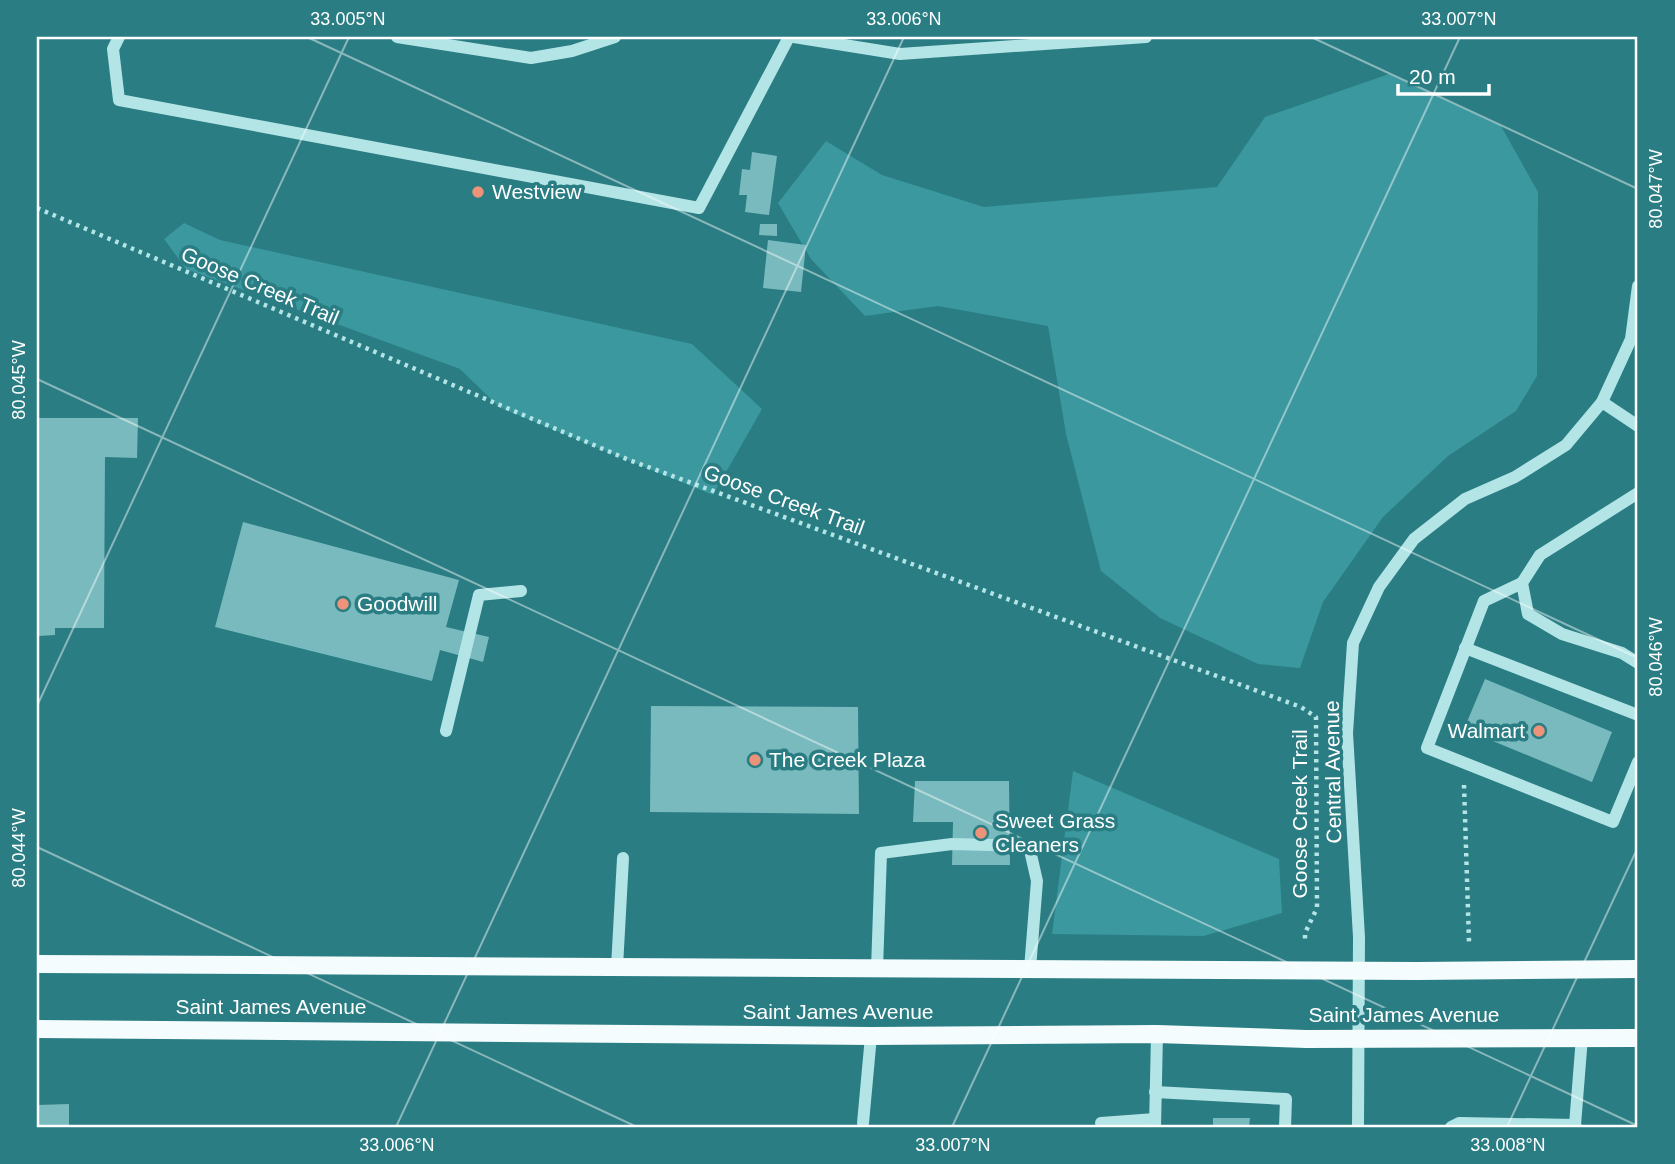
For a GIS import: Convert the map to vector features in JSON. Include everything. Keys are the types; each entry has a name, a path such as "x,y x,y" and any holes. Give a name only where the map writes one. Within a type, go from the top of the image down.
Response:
{"main road":[{"name":"Saint James Avenue","path":"37,964 1638,969"},
{"name":"Saint James Avenue","path":"37,1030 1638,1038"}],"street":[{"path":"119,37 113,49 119,100 699,208 791,37 900,54 1146,37"},
{"path":"397,37 531,58 572,51 615,37"},
{"name":"Central Avenue","path":"1358,1127 1359,970 1347,733 1353,643 1379,587 1414,539 1465,499 1515,477 1566,445 1602,402 1631,339 1638,286"},
{"path":"1602,402 1638,426"},
{"path":"1638,494 1540,555 1522,583 1484,601 1427,748 1613,822 1638,762"},
{"path":"1522,583 1528,614 1562,634 1622,653 1638,663"},
{"path":"446,731 479,595 522,591"},
{"path":"1465,648 1638,715"},
{"path":"877,968 881,853 952,844 1029,846 1037,881 1030,969"},
{"path":"617,967 623,858"},
{"path":"1101,1123 1155,1123 1157,1034"},
{"path":"863,1123 871,1036"},
{"path":"1451,1127 1459,1123 1576,1126 1582,1037"},
{"path":"1155,1093 1286,1099 1285,1127"}],"path":[{"name":"Goose Creek Trail","path":"37,208 629,460 1301,707 1316,717 1317,908 1305,933 1305,943"},
{"path":"1464,763 1469,942"}],"shaded area":[{"path":"1389,74 1501,126 1538,192 1537,376 1516,411 1448,456 1383,517 1323,602 1300,668 1258,664 1160,618 1101,571 1066,434 1048,326 938,306 865,316 811,259 778,203 826,141 882,175 984,207 1217,187 1265,117"},
{"path":"184,223 220,240 692,344 762,409 713,495 499,407 460,369 186,269 164,239"},
{"path":"1073,771 1279,859 1282,913 1204,936 1052,934"}],"building":[{"path":"752,152 777,156 769,215 745,212 747,195 739,195 742,169 750,170"},
{"path":"760,224 777,224 777,236 759,235"},
{"path":"768,240 806,245 801,292 763,288"},
{"path":"37,418 138,418 137,458 105,457 104,628 55,628 55,635 39,636 38,644"},
{"path":"243,522 459,580 446,627 489,637 483,662 440,650 432,681 215,627"},
{"path":"1485,679 1612,732 1592,782 1464,729"},
{"name":"The Creek Plaza","path":"651,706 858,707 859,814 650,812"},
{"name":"Sweet Grass Cleaners","path":"915,781 1009,781 1010,865 952,865 953,822 913,822"},
{"path":"69,1104 69,1127 37,1127 37,1105"},
{"path":"1213,1118 1250,1118 1249,1127 1213,1127"}],"place":[{"name":"Westview","path":"478,192"},
{"name":"Goodwill","path":"343,604"},
{"name":"Walmart","path":"1539,731"},
{"name":"The Creek Plaza","path":"755,760"},
{"name":"Sweet Grass Cleaners","path":"981,833"}]}
